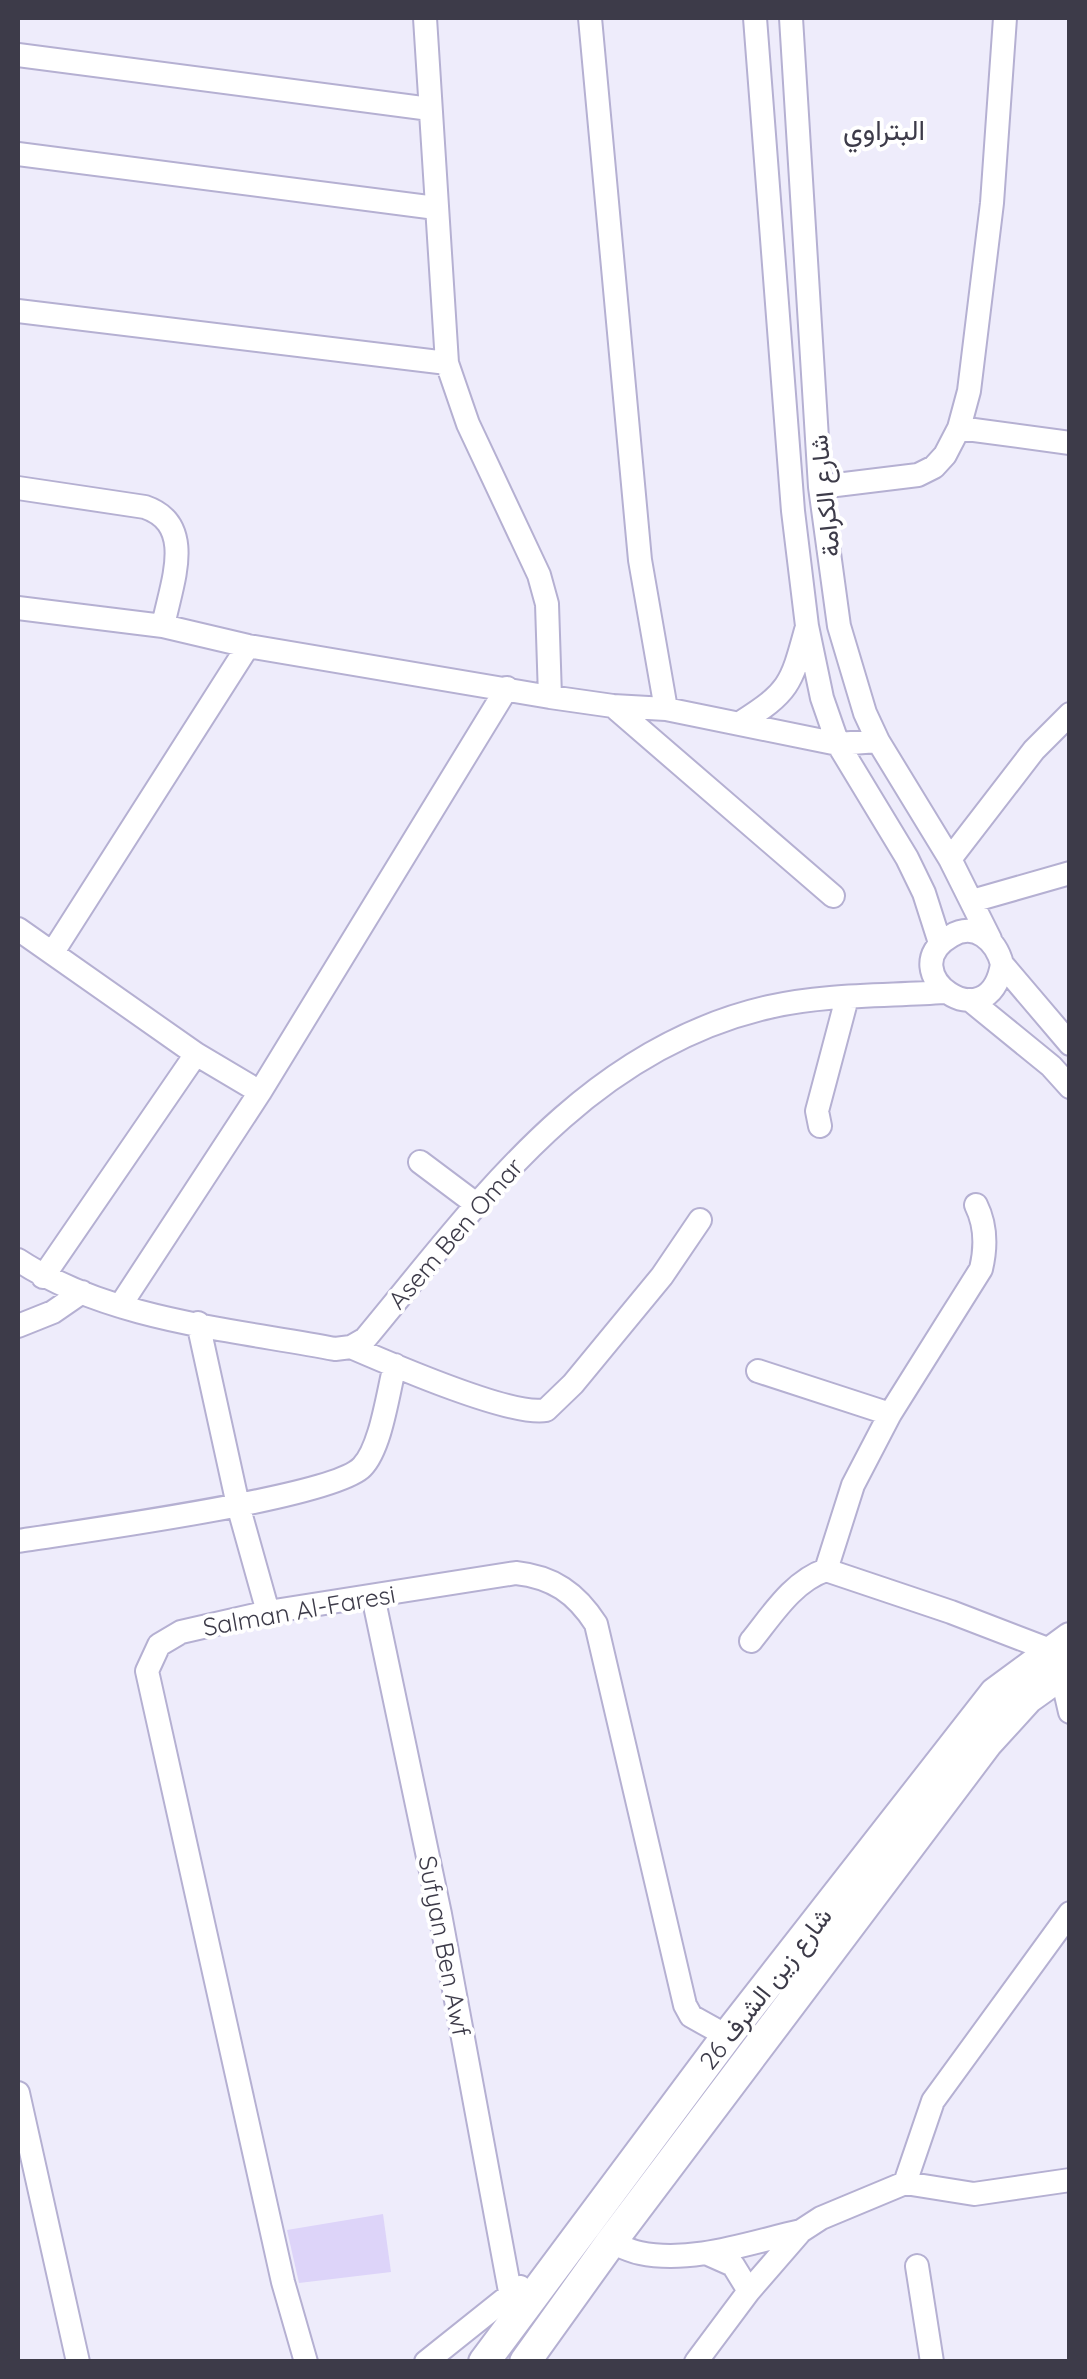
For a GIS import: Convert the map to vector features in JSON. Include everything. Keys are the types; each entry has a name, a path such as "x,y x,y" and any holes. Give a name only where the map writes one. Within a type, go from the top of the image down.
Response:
{"main road":[{"name":"شارع زين الشرف 26","path":"484,2362 595,2208 994,1693 1063,1657"},
{"name":"شارع زين الشرف 26","path":"525,2362 610,2242 987,1743 1063,1657"}],"street":[{"path":"425,18 447,363 468,424 540,575 547,604 550,697"},
{"path":"590,18 640,560 666,709"},
{"name":"شارع الكرامة","path":"755,18 793,511 807,626 822,698 838,744 907,858 924,893 940,943"},
{"name":"شارع الكرامة","path":"791,18 820,486 839,626 865,713 878,741 950,859 990,939"},
{"path":"820,486 918,476 945,455 959,428 969,391 992,204 1005,18"},
{"path":"18,56 430,109"},
{"path":"18,154 436,208"},
{"path":"18,311 447,363"},
{"path":"959,428 1070,443"},
{"path":"18,488 163,513 175,531 176,560 163,626"},
{"path":"18,632 23,609 163,626 248,646 550,697 666,709 838,744 878,741"},
{"path":"740,723 774,701 792,680 807,626"},
{"path":"53,952 248,646"},
{"path":"120,1306 260,1092 508,688"},
{"path":"613,706 833,896"},
{"path":"950,859 1034,750 1070,714"},
{"path":"972,901 1070,873"},
{"path":"18,929 196,1054 260,1092"},
{"path":"1066,1034 1002,964 990,939 973,931 955,932 940,943 932,968 944,992 970,1000 1051,1066 1070,1087"},
{"path":"970,1000 994,989 1002,964"},
{"path":"877,997 932,968"},
{"name":"Asem Ben Omar","path":"351,1347 365,1339 529,1146 593,1089 643,1057 690,1030 771,1006 944,992"},
{"path":"820,1126 817,1111 847,998"},
{"path":"43,1277 196,1054"},
{"path":"420,1162 476,1204"},
{"path":"826,1570 853,1485 890,1414 981,1270 985,1250 976,1205"},
{"path":"18,1260 43,1277 120,1306 335,1349 351,1347 395,1366 537,1412 546,1410 573,1384 662,1276 700,1220"},
{"path":"18,1326 54,1312 82,1292"},
{"path":"198,1323 238,1505 268,1612"},
{"path":"18,1541 238,1505 347,1478 363,1467 376,1438 395,1366"},
{"path":"758,1370 890,1414"},
{"path":"750,1641 798,1586 810,1575 826,1570 951,1612 1063,1657 1070,1712"},
{"name":"Salman Al-Faresi","path":"306,2362 283,2282 147,1670 159,1645 181,1632 268,1612 516,1573 535,1575 563,1587 596,1624 681,1993 692,2016 727,2036"},
{"name":"Sufyan Ben Awf","path":"373,1596 440,1914 511,2297"},
{"path":"905,2184 933,2101 1070,1913"},
{"path":"18,2093 78,2362"},
{"path":"610,2242 639,2253 706,2252 801,2230 905,2184 974,2194 1070,2180"},
{"path":"426,2362 511,2297 595,2208"},
{"path":"709,2357 750,2291 801,2230"},
{"path":"706,2252 733,2265 750,2291"},
{"path":"918,2266 932,2362"}],"building":[{"path":"383,2214 391,2272 299,2283 287,2230"}],"district":[{"name":"البتراوي","path":"884,129"}]}
